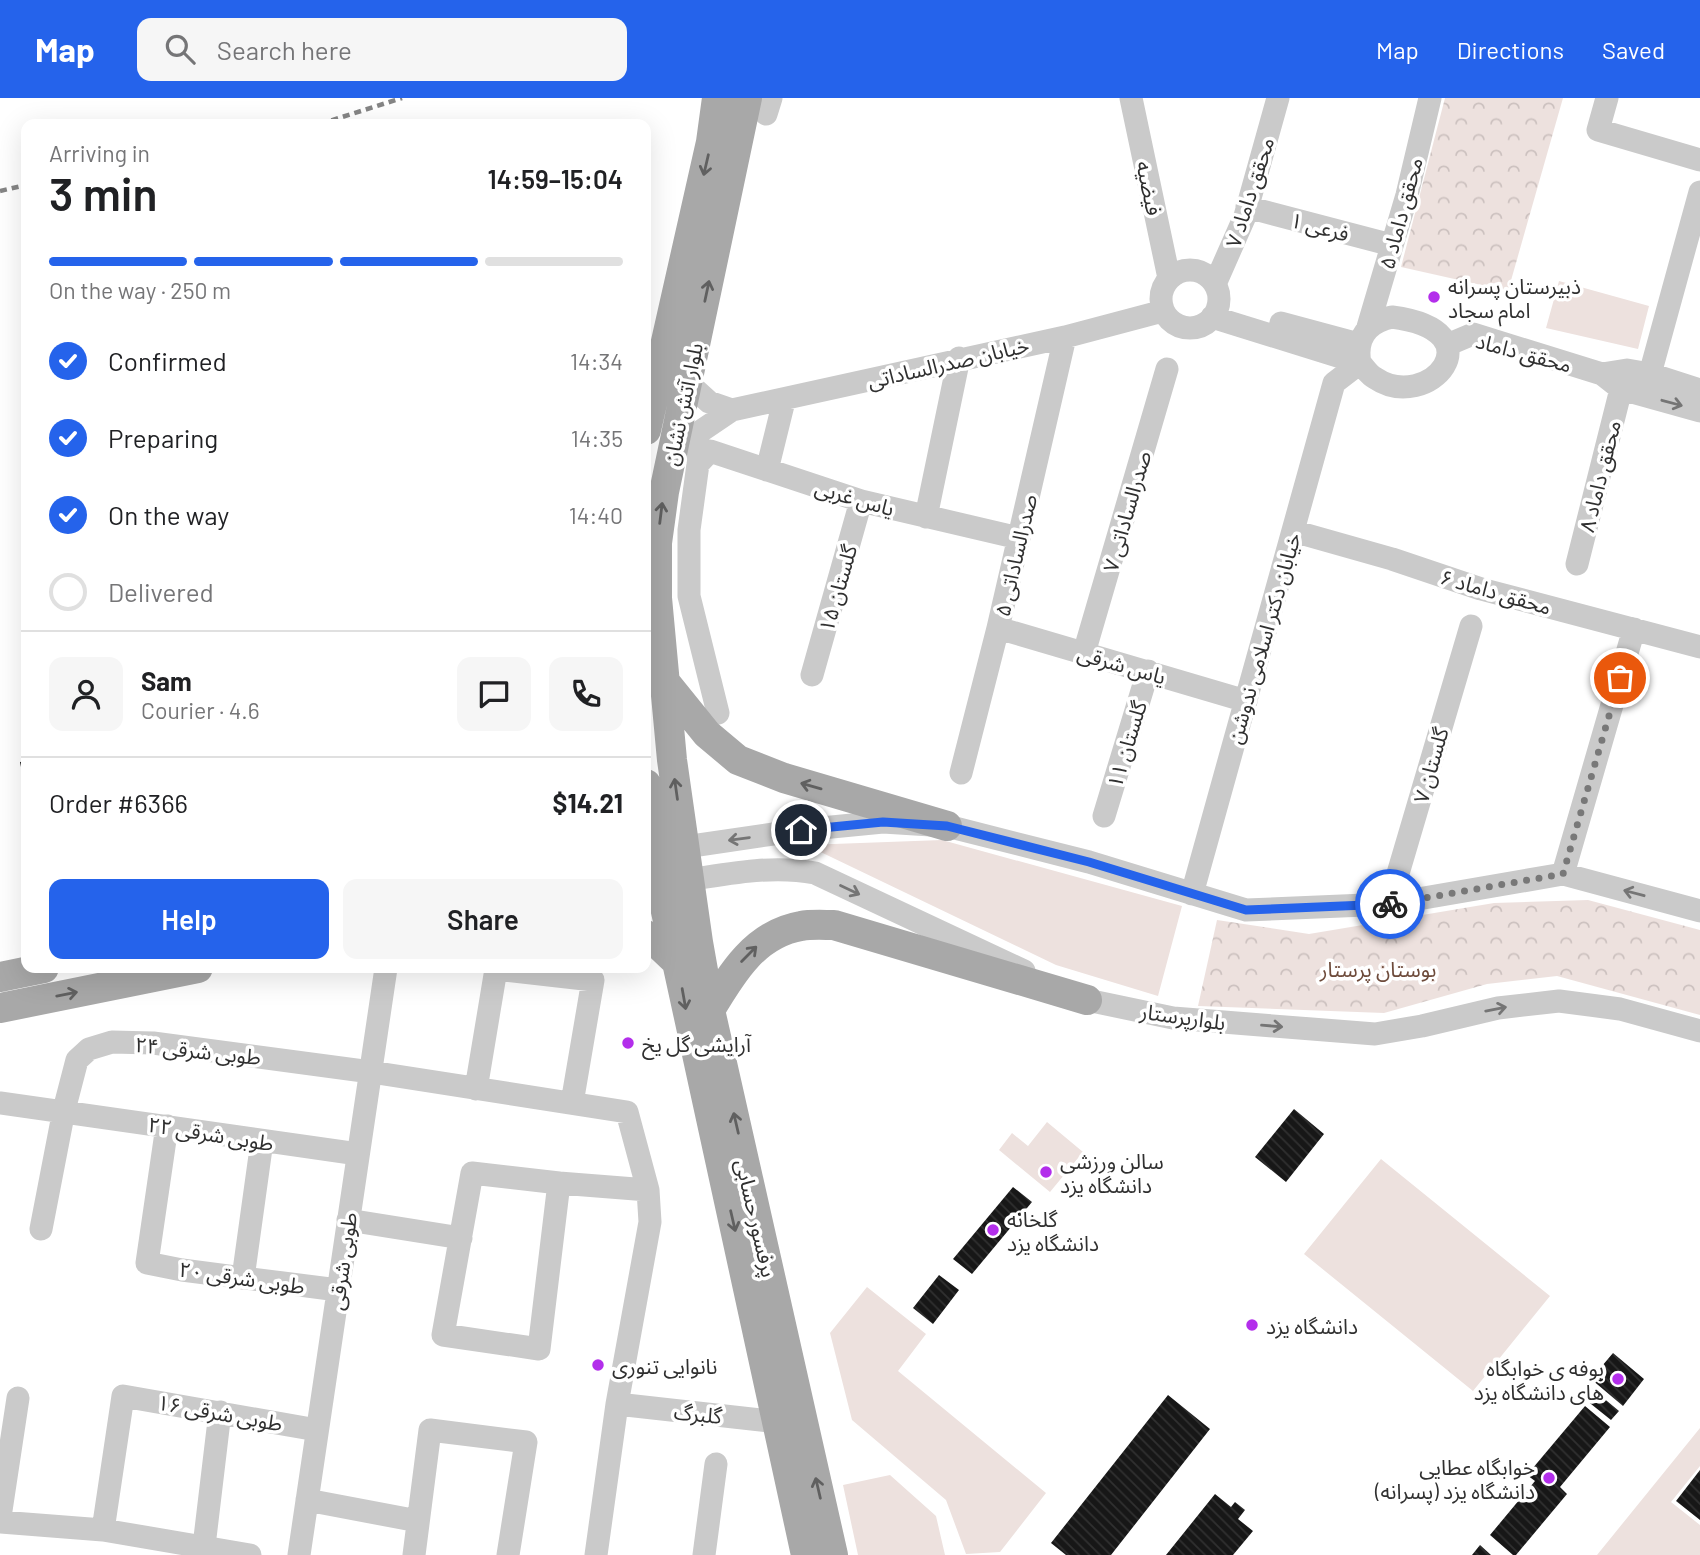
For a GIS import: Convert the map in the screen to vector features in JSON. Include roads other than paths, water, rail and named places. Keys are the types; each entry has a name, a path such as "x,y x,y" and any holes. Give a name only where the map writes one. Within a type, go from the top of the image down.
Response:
{"main road":[{"name":"بلوار آتش نشان","path":"651,408 711,142 717,98"},
{"name":"بلوار آتش نشان","path":"689,880 672,760 659,616 657,543 669,467 687,382 761,103"},
{"path":"665,682 707,734 738,760 783,778 947,826"},
{"path":"685,847 651,855 653,885 689,880"},
{"name":"پرفسور حسابی","path":"689,880 710,1010 833,1555"},
{"name":"پرفسور حسابی","path":"653,885 678,964 806,1555"},
{"path":"710,1010 745,957 770,935 802,925 834,925 1087,1000"},
{"path":"651,940 678,964"},
{"path":"0,977 21,973"},
{"path":"0,1007 97,978 148,973"}],"street":[{"name":"فیضیه","path":"1131,98 1169,278"},
{"name":"محقق داماد ۷","path":"1215,302 1247,207 1278,98"},
{"name":"محقق داماد ۵","path":"1362,345 1407,195 1430,98"},
{"path":"1607,98 1598,130 1700,160"},
{"path":"1650,374 1700,192"},
{"name":"فرعی ۱","path":"1247,207 1392,245"},
{"path":"1194,270 1202,272 1215,302 1206,323 1189,328 1173,322 1163,311 1161,293 1169,278 1177,272 1194,270"},
{"path":"1215,302 1362,345"},
{"name":"خیابان صدرالساداتی","path":"732,410 784,401 959,358 1065,337 1163,311"},
{"path":"1392,317 1411,320 1434,329 1447,345 1449,355 1445,369 1438,376 1416,385 1389,385 1374,378 1362,345 1380,320 1392,317"},
{"name":"محقق داماد","path":"1447,345 1472,334 1602,374 1621,389 1700,411"},
{"name":"صدرالساداتی ۵","path":"961,773 998,628 1065,337"},
{"name":"خيابان دکتر اسلامی ندوشن","path":"1192,894 1334,383 1362,345"},
{"path":"926,517 959,358"},
{"name":"صدرالساداتی ۷","path":"1084,653 1167,369"},
{"name":"محقق داماد","path":"1602,374 1628,370 1700,390"},
{"path":"687,382 709,402 732,410"},
{"name":"محقق داماد ۸","path":"1577,564 1621,389"},
{"path":"767,470 784,401"},
{"path":"669,467 698,433 732,410"},
{"name":"یاس غربی","path":"693,610 690,596 690,530 698,464 710,451 862,501 1019,538"},
{"name":"گلستان ۱۵","path":"812,676 862,501"},
{"name":"محقق داماد ۶","path":"1293,531 1392,559 1482,589 1700,647"},
{"path":"659,616 693,610 718,713"},
{"name":"گلستان ۷","path":"1389,904 1471,626"},
{"name":"یاس شرقی","path":"998,628 1245,701"},
{"path":"1563,874 1634,629"},
{"name":"گلستان ۱۱","path":"1104,816 1148,671"},
{"path":"685,847 801,830 883,822 947,826 1089,862 1246,910 1389,904 1563,874 1700,911"},
{"path":"801,830 789,841 789,846 791,854 808,872"},
{"name":"بلوارپرستار","path":"689,880 792,868 815,873 1087,1000 1173,1018 1375,1034 1422,1027 1498,1008 1559,1000 1620,1009 1700,1031"},
{"name":"طوبی شرقی","path":"299,1555 385,973"},
{"path":"476,1088 495,973"},
{"path":"536,973 593,980 572,1103"},
{"name":"طوبی شرقی ۲۴","path":"41,1229 64,1110 77,1060 89,1049 112,1042 153,1043 371,1072 627,1112 648,1190"},
{"name":"طوبی شرقی ۲۲","path":"0,1103 358,1154"},
{"name":"طوبی شرقی ۲۰","path":"167,1125 147,1263 338,1290"},
{"path":"243,1278 262,1141"},
{"path":"559,1183 539,1349 443,1335 472,1173 648,1190 650,1222 617,1404 596,1555"},
{"path":"348,1220 461,1238"},
{"name":"طوبی شرقی ۱۶","path":"103,1531 123,1396 317,1430"},
{"path":"18,1398 0,1520 103,1531 250,1555"},
{"name":"گلبرگ","path":"617,1404 778,1422"},
{"path":"204,1546 220,1412"},
{"path":"414,1555 429,1430 526,1442 508,1555"},
{"path":"704,1555 716,1464"},
{"path":"307,1500 418,1521"}],"railway":[{"path":"336,119 402,98"},
{"path":"0,191 21,186"}],"place":[{"name":"ذبیرستان پسرانه امام سجاد","path":"1434,297"},
{"name":"آرایشی گل یخ","path":"628,1043"},
{"name":"سالن ورزشی دانشگاه یزد","path":"1046,1172"},
{"name":"گلخانه دانشگاه یزد","path":"993,1230"},
{"name":"دانشگاه یزد","path":"1252,1325"},
{"name":"نانوایی تنوری","path":"598,1365"},
{"name":"بوفه ی خوابگاه های دانشگاه یزد","path":"1618,1379"},
{"name":"خوابگاه عطایی (پسرانه) دانشگاه یزد","path":"1549,1478"}],"park label":[{"name":"بوستان پرستار","path":"1378,968"}]}
